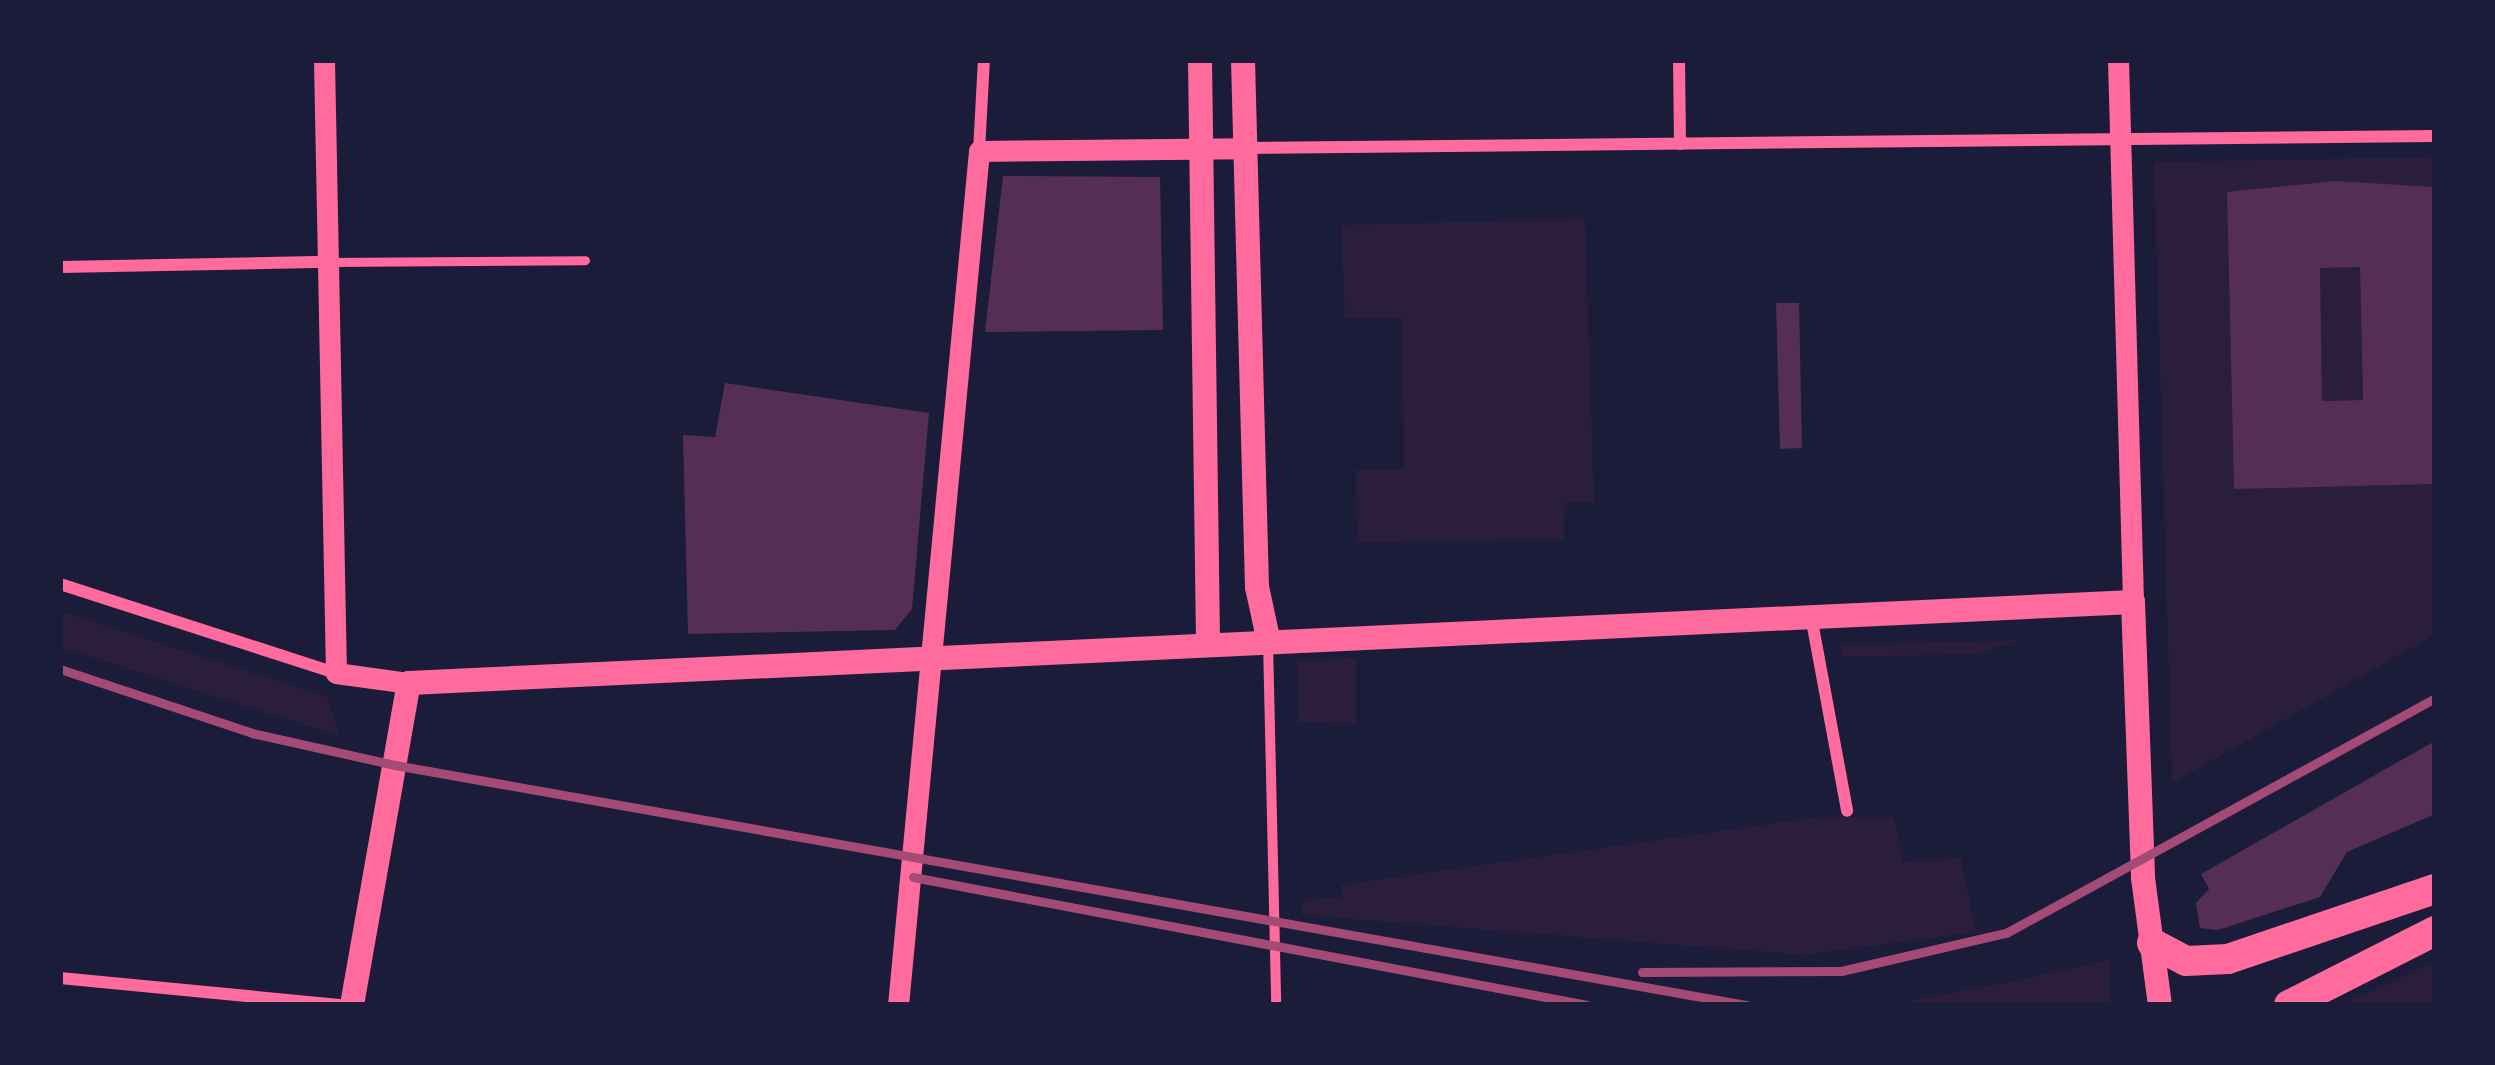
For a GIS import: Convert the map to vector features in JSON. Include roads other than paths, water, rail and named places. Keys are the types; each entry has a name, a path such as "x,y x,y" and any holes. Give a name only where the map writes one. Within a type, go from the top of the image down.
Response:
{"main road":[{"path":"1200,60 1211,586 1208,640"},
{"path":"1243,60 1257,586 1268,638"},
{"path":"1211,586 1237,598 1257,586"},
{"path":"352,1005 409,683 933,659 1208,640 2133,602 2152,943 2160,1005"},
{"path":"2152,943 2186,961 2228,959 2435,889"},
{"path":"2302,1000 2435,932"}],"street":[{"path":"324,60 336,673"},
{"path":"898,1005 984,60"},
{"path":"1679,60 1680,144"},
{"path":"2118,60 2133,602"},
{"path":"979,151 2435,136"},
{"path":"60,267 328,262"},
{"path":"60,584 336,673 409,683"},
{"path":"1811,615 1847,811"},
{"path":"1268,638 1276,1005"},
{"path":"60,978 342,1005"}],"lane":[{"path":"328,262 585,260"}],"railway":[{"path":"60,669 252,733 395,765 1747,1005"},
{"path":"1642,972 1841,971 2006,933 2435,698"},
{"path":"913,877 1587,1005"}]}
